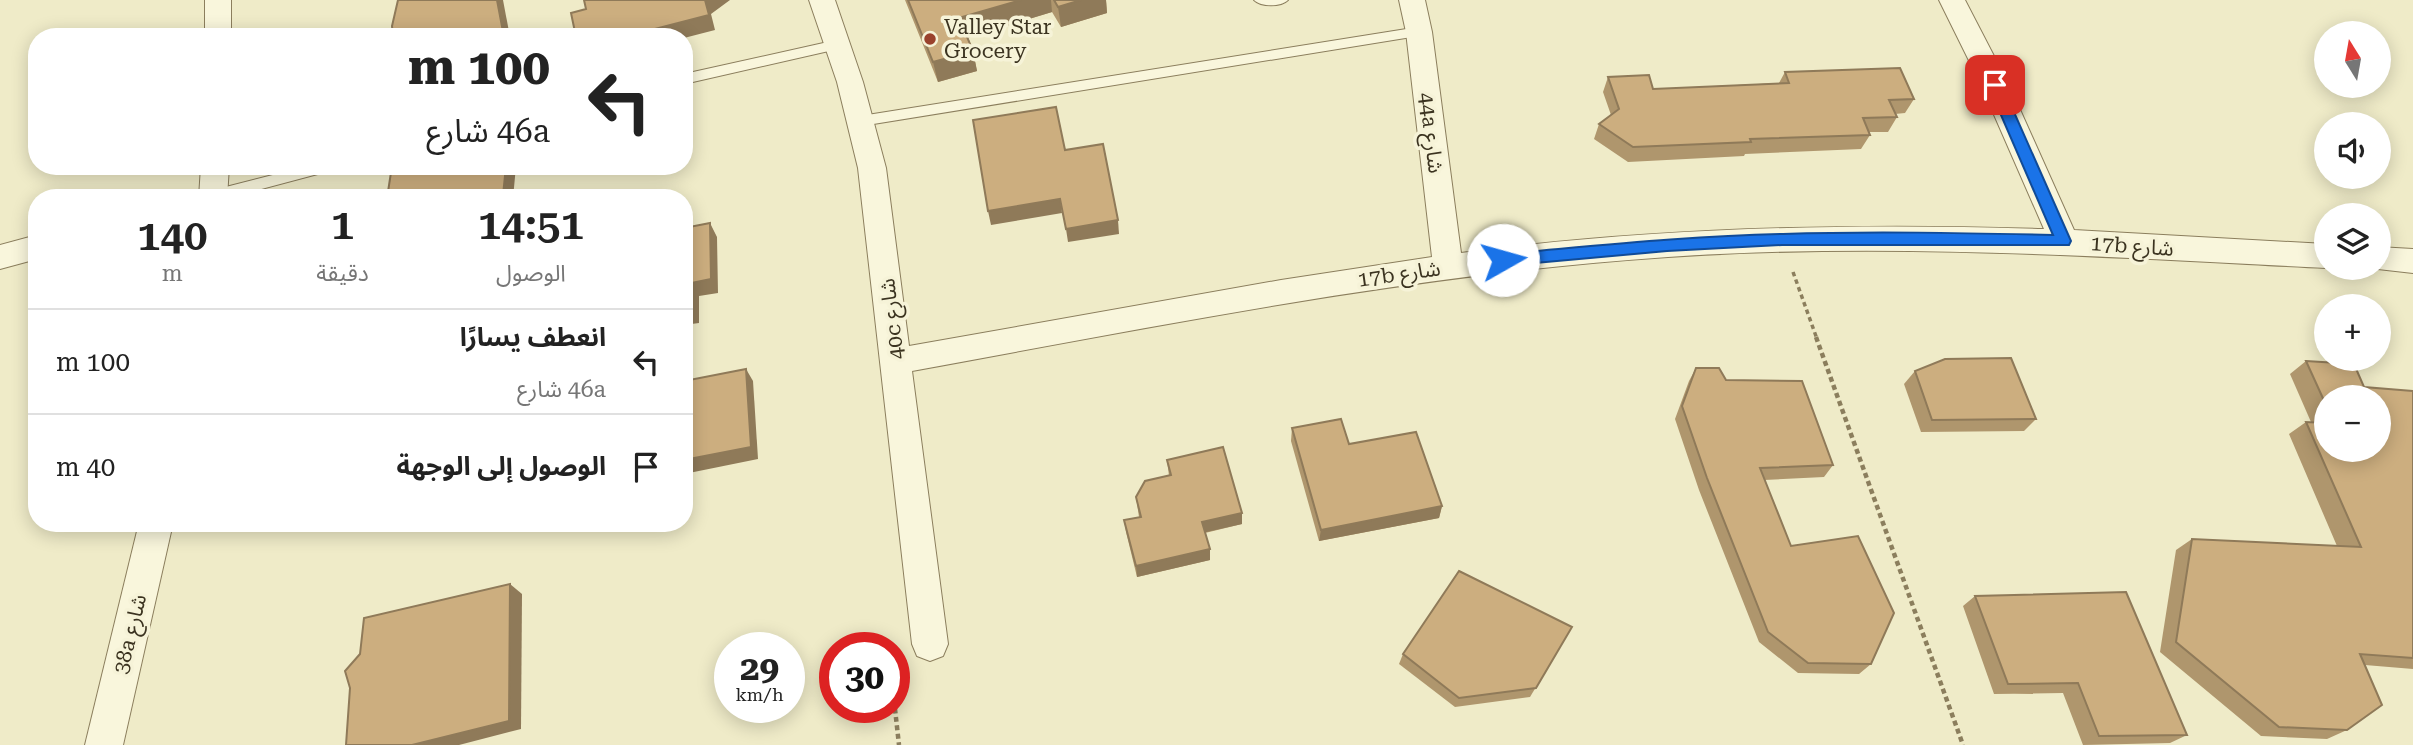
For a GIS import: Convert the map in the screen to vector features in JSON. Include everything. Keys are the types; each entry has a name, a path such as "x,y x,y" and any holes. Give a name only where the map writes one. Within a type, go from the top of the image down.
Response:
{"street":[{"path":"218,28 219,0"},
{"name":"40c شارع","path":"822,0 861,121 880,218 930,644"},
{"name":"44a شارع","path":"1412,0 1419,32 1448,266"},
{"path":"1952,0 1995,85 2063,241"},
{"name":"17b شارع","path":"897,361 1314,286 1448,266 1572,253 1782,240 1954,238 2063,241 2314,255"},
{"path":"0,257 28,249"},
{"path":"2391,260 2413,261"},
{"name":"38a شارع","path":"104,745 154,532"}],"lane":[{"path":"1260,0 1282,0"},
{"path":"861,121 1419,32"},
{"path":"693,77 837,45"},
{"path":"242,189 295,175"}],"path":[{"path":"1782,240 1964,745"},
{"path":"896,723 898,745"}],"building":[{"path":"398,0 497,0 502,28 392,28"},
{"path":"584,0 705,0 709,15 659,28 574,28 571,13 586,9"},
{"path":"908,0 1021,0 959,18 973,51 933,62"},
{"path":"1054,0 1081,0 1058,7"},
{"path":"1900,68 1914,99 1889,100 1897,117 1863,118 1870,135 1633,147 1599,124 1619,109 1608,77 1649,75 1653,89 1789,83 1785,72"},
{"path":"1056,107 1065,150 1103,144 1118,220 1066,229 1060,199 988,211 973,120"},
{"path":"391,175 505,175 504,189 388,189"},
{"path":"710,223 711,279 693,283 693,226"},
{"path":"2011,358 2036,419 1932,420 1915,371 1945,359"},
{"path":"2306,361 2314,362 2314,371 2357,371 2363,385 2317,385"},
{"path":"1696,368 1719,368 1726,380 1802,381 1833,465 1760,468 1791,546 1858,536 1894,613 1871,664 1808,663 1768,632 1707,478 1682,406"},
{"path":"746,369 751,447 693,458 693,379"},
{"path":"2391,389 2413,391 2413,658 2360,654 2382,705 2347,730 2279,727 2176,642 2192,539 2361,547 2324,462 2391,462"},
{"path":"1341,419 1349,444 1416,432 1442,506 1321,530 1292,428"},
{"path":"2306,422 2314,422 2314,440"},
{"path":"1223,447 1242,513 1202,522 1210,549 1136,566 1124,520 1141,517 1136,497 1145,481 1171,475 1167,460"},
{"path":"1459,571 1572,627 1536,688 1459,698 1403,654"},
{"path":"510,584 509,721 412,745 346,745 350,688 345,671 360,654 364,618"},
{"path":"2126,592 2187,735 2099,736 2078,683 2008,684 1975,596"}],"place":[{"name":"Valley Star Grocery","path":"930,39"}],"route":[{"path":"1503,260 1667,245 1782,240 1967,238 2063,241 1995,85"}]}
